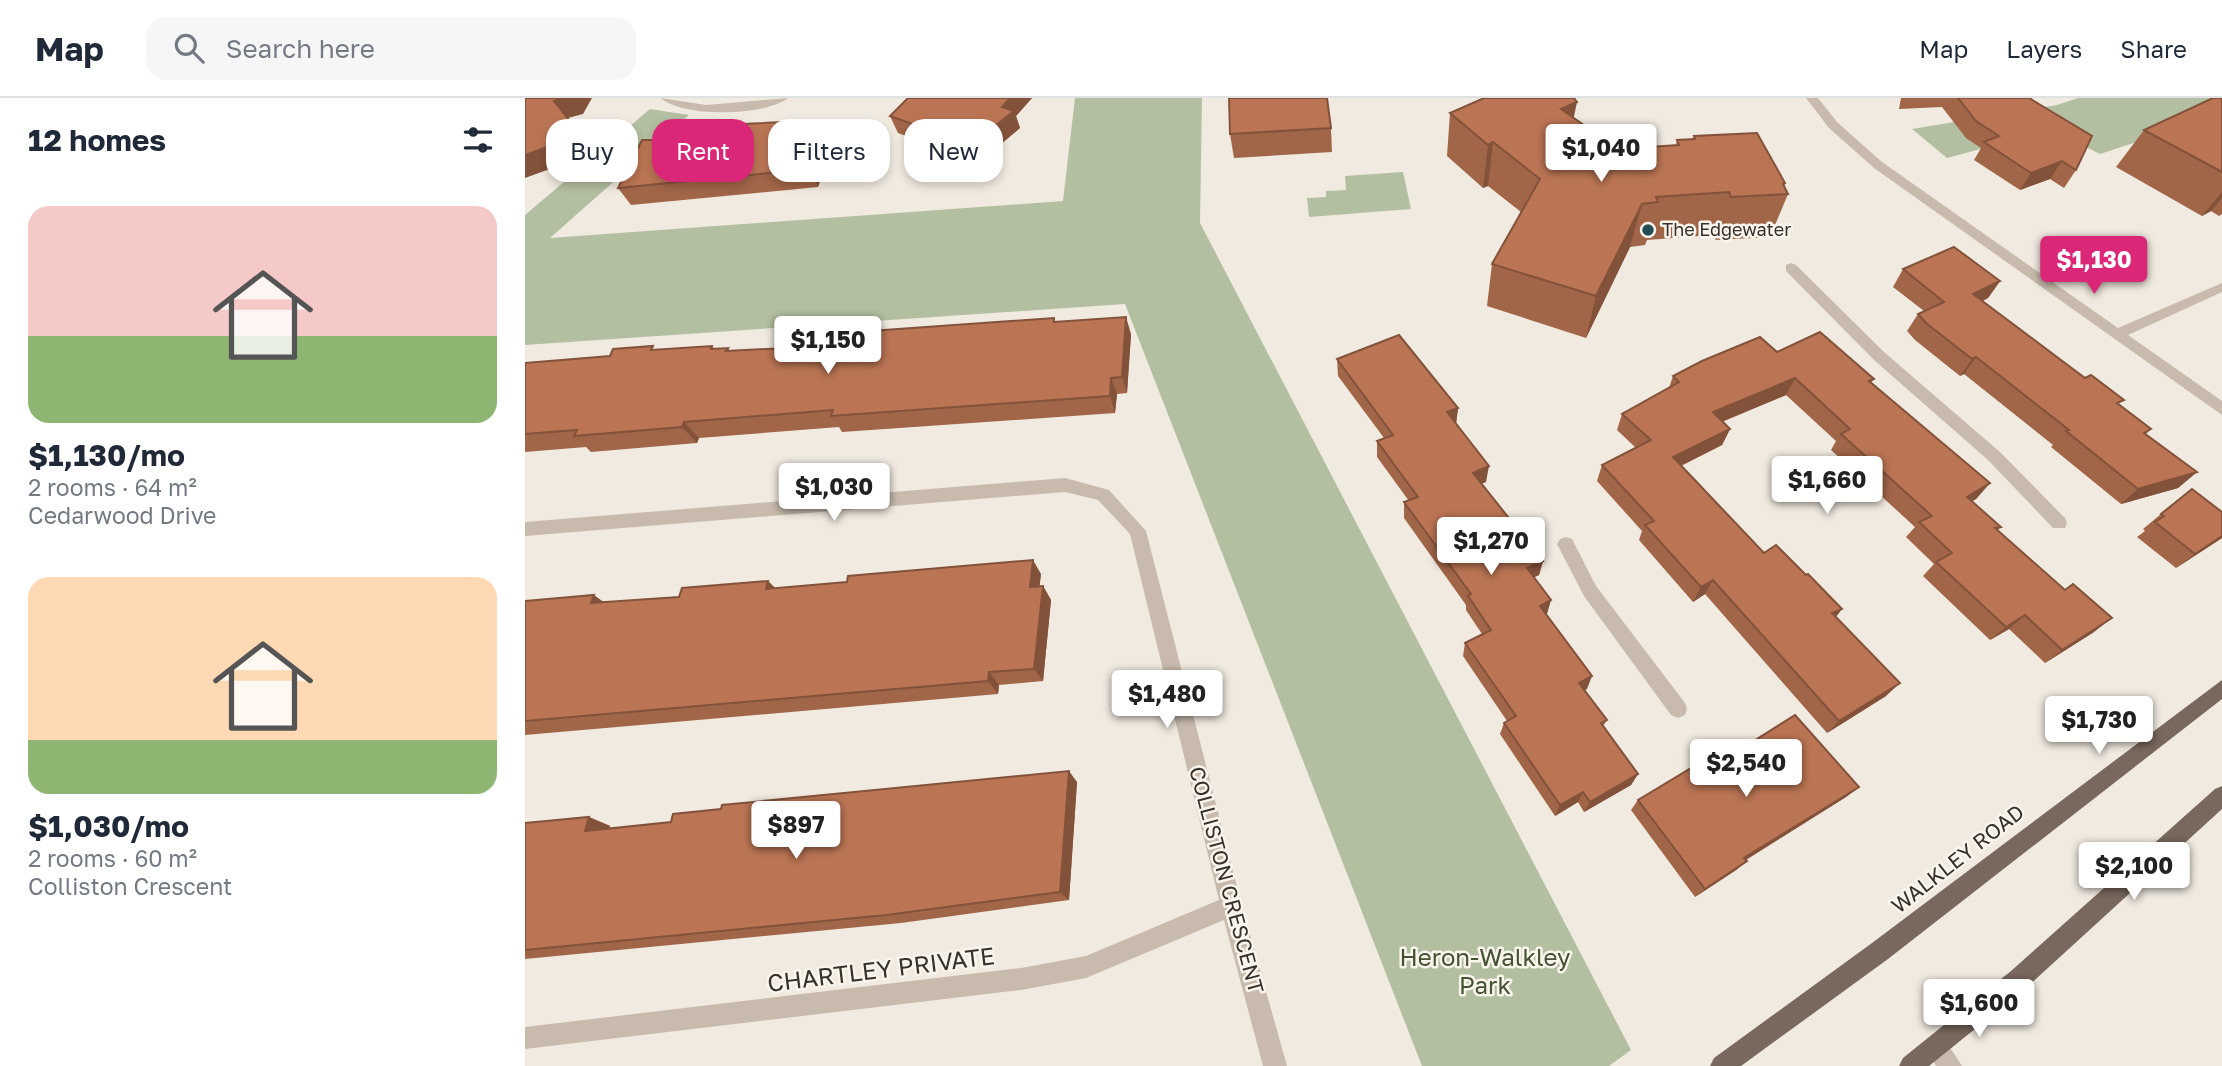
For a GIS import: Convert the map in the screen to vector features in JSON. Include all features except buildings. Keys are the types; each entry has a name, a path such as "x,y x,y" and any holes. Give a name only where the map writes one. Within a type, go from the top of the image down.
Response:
{"main road":[{"name":"WALKLEY ROAD","path":"1722,1066 1880,951 2222,688"},
{"path":"1911,1066 2019,979 2222,796"}],"street":[{"path":"667,98 696,108 764,104 782,98"},
{"path":"1812,98 1833,125 1878,165 2222,409"},
{"path":"1791,268 1879,356 1994,456 2059,523"},
{"path":"2118,334 2220,286"},
{"name":"COLLISTON CRESCENT","path":"525,529 1065,485 1103,495 1138,531 1231,906 1275,1066"},
{"path":"1566,544 1590,591 1678,709"},
{"name":"CHARTLEY PRIVATE","path":"525,1038 1021,979 1086,967 1231,906"},
{"path":"1936,1046 1950,1066"}],"green space":[{"name":"Heron-Walkley Park","path":"1075,98 1202,98 1200,223 1631,1050 1609,1066 1422,1066 1125,304 525,345 525,215 564,182 613,182 550,238 1063,201"},
{"path":"2078,98 2222,98 2222,114 2100,154 2052,130 1947,158 1912,129 2057,105"},
{"name":"Heron-Walkley Park","path":"650,109 689,115 684,119 652,119 652,148 638,160 638,119"},
{"path":"1403,172 1411,209 1309,217 1307,198 1326,197 1326,191 1346,190 1345,176"}],"place":[{"name":"The Edgewater","path":"1648,230"}]}
